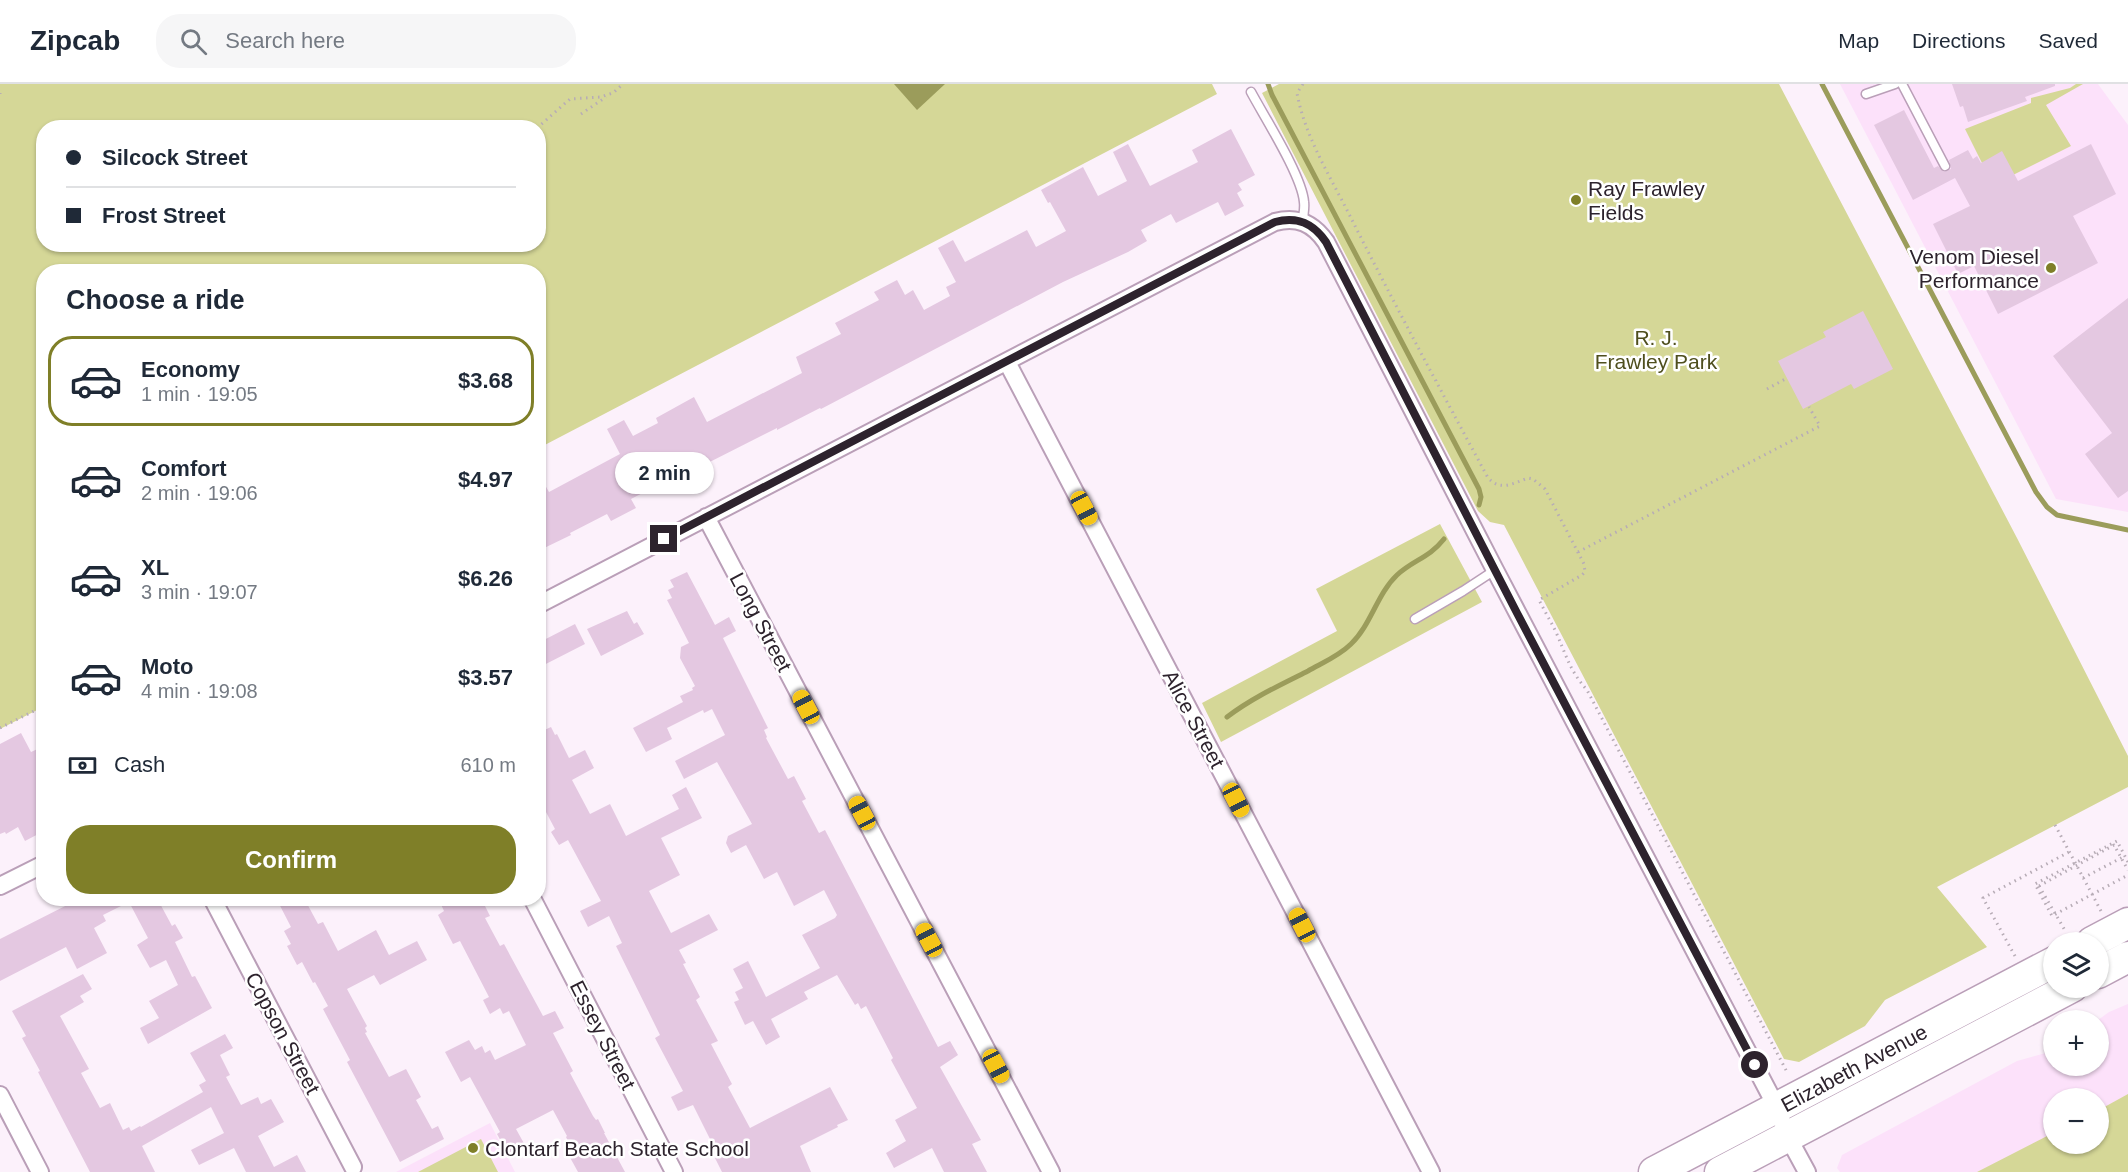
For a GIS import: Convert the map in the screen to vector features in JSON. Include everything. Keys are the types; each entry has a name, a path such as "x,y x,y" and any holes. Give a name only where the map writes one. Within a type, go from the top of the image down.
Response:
{"highway":[{"path":"2088,932 2115,918"},
{"path":"2109,967 2128,957"},
{"name":"Elizabeth Avenue","path":"1654,1172 2043,968"},
{"name":"Elizabeth Avenue","path":"1720,1172 2051,998"}],"street":[{"path":"546,601 1275,222 1284,219 1303,220 1326,242 1777,1108 1788,1137 1807,1172"},
{"name":"Alice Street","path":"1007,362 1431,1172"},
{"name":"Long Street","path":"706,517 1051,1172"},
{"path":"0,886 36,868"},
{"name":"Copson Street","path":"216,906 353,1167"},
{"name":"Essey Street","path":"536,906 674,1172"},
{"path":"0,1095 40,1172"}],"lane":[{"path":"1866,94 1895,84"},
{"path":"1902,84 1945,166"},
{"path":"1251,92 1293,170 1305,203 1303,220"},
{"path":"1415,619 1495,570"}],"path":[{"path":"581,114 623,84"},
{"path":"1303,84 1297,93 1316,147 1393,301 1486,476 1491,483 1496,485 1506,486 1528,478 1539,483 1545,489 1578,552 1585,568 1582,575 1539,600 1556,632 1575,677 1587,690 1787,1072"},
{"path":"546,120 570,99 600,98 613,93"},
{"path":"1767,388 1787,378"},
{"path":"1578,552 1820,426 1809,407"},
{"path":"0,728 36,710"},
{"path":"2055,825 2083,878 2115,918"},
{"path":"2128,862 2117,841 2035,884 2052,916 2128,875"},
{"path":"2075,932 2040,886 2115,845 2128,870"},
{"path":"2016,958 1983,898 2069,852"},
{"path":"2083,878 2125,856"}],"shaded area":[{"path":"894,84 945,84 917,110"},
{"path":"1840,84 2098,84 2128,125 2128,512 2056,499"},
{"path":"2128,1004 2128,1172 1840,1172 1837,1168 1842,1155 2017,1061 2043,1054 2043,1076 2109,1076 2109,1012"},
{"name":"Clontarf Beach State School","path":"490,1123 515,1172 396,1172"}],"green space":[{"path":"0,84 1212,84 1217,94 546,444 546,264 36,264 36,711 0,729"},
{"name":"R. J. Frawley Park","path":"1279,84 1779,84 2017,538 2128,756 2128,787 1937,887 1987,947 1885,1000 1865,1026 1799,1062 1784,1059 1504,525 1490,522 1478,511 1262,93"},
{"path":"2076,84 2083,84 2046,105 2071,146 1993,185 1965,129 2031,103 2031,98 2070,88"},
{"path":"1440,524 1482,602 1221,742 1202,703 1337,631 1316,589"},
{"path":"2128,1094 2128,1172 1977,1172 2043,1138 2043,1154 2109,1154 2109,1104"},
{"path":"481,1139 498,1172 418,1172"}],"building":[{"path":"1952,84 2055,84 2055,86 2025,97 2027,101 1968,122"},
{"path":"1904,110 1934,168 1938,166 1944,172 1951,169 1949,160 1968,150 1973,159 1977,156 1981,163 2002,151 2018,181 2091,144 2116,194 2073,216 2098,263 1998,314 1974,266 1958,274 1933,224 1970,206 1955,178 1913,200 1874,125"},
{"path":"1231,129 1255,175 1238,184 1242,190 1237,193 1244,206 1225,216 1218,202 1176,223 1171,214 1141,230 1147,241 1128,252 1063,282 821,409 777,430 777,428 686,474 685,471 631,499 636,508 611,521 607,514 546,547 546,487 549,492 620,454 607,429 624,420 633,436 658,423 656,418 694,397 707,422 802,373 796,357 841,334 835,323 879,300 874,292 897,280 905,295 913,290 924,310 950,296 946,287 956,282 938,248 953,240 965,262 1027,230 1036,247 1066,231 1041,190 1083,167 1098,196 1127,181 1113,152 1128,144 1150,186 1198,162 1192,150"},
{"path":"2128,298 2128,491 2118,498 2085,454 2112,433 2053,356"},
{"path":"1863,311 1893,369 1854,389 1851,384 1803,409 1778,361 1826,337 1823,332"},
{"path":"687,572 715,625 729,617 736,631 723,638 768,728 764,730 766,738 788,779 794,776 806,799 802,801 819,833 825,830 938,1047 950,1041 958,1055 940,1067 981,1140 972,1144 987,1172 944,1172 932,1148 894,1168 886,1153 906,1141 895,1120 917,1108 866,1006 861,1009 858,1003 855,1005 837,975 804,992 808,999 771,1019 780,1037 766,1045 753,1021 745,1025 734,1002 739,1000 735,992 743,988 733,969 748,961 766,997 820,968 802,935 837,915 824,890 794,906 777,872 764,879 746,845 731,853 726,843 728,836 752,824 717,762 684,779 675,761 725,735 712,709 704,713 703,710 667,728 672,739 646,752 633,728 683,702 680,696 693,690 695,686 680,658 681,647 689,643 667,600 672,598 668,590 674,587 670,580"},
{"path":"627,611 634,624 637,622 644,634 601,656 587,629"},
{"path":"575,624 585,644 546,664 546,639"},
{"path":"551,727 555,735 557,734 569,758 585,750 594,768 572,780 590,814 610,804 626,836 679,809 672,795 686,787 702,818 661,838 680,875 649,891 671,933 709,914 718,930 679,950 686,963 683,964 700,997 696,1000 718,1041 711,1044 732,1084 728,1087 750,1128 830,1087 848,1120 800,1146 811,1172 722,1172 715,1158 712,1148 714,1147 693,1105 678,1111 671,1097 683,1091 655,1038 660,1035 616,946 622,943 609,916 588,927 580,911 601,901 568,840 559,845 551,832 555,829 546,812 546,729"},
{"path":"21,733 31,752 36,750 36,835 25,841 18,827 6,834 5,832 0,834 0,744"},
{"path":"65,906 121,906 103,915 106,921 94,928 107,953 77,969 66,947 0,981 0,939"},
{"path":"131,906 161,906 172,926 175,924 183,938 175,942 192,977 195,976 212,1008 148,1044 140,1028 159,1018 149,1001 178,985 166,960 150,968 137,945 148,938"},
{"path":"280,906 308,906 318,924 323,922 338,951 376,930 389,955 417,941 427,960 380,985 374,975 347,989 367,1026 365,1033 389,1077 406,1069 421,1097 416,1100 432,1129 438,1126 444,1139 400,1162 347,1062 350,1060 323,1009 328,1006 302,962 297,965 287,946 291,944 284,931 291,927"},
{"path":"442,906 485,906 490,916 485,918 500,946 504,944 543,1016 555,1011 564,1028 553,1033 573,1071 570,1073 593,1116 596,1120 598,1119 625,1172 578,1172 567,1152 572,1149 567,1136 553,1110 516,1129 526,1147 509,1156 497,1134 500,1132 470,1077 461,1082 445,1052 469,1040 475,1050 482,1046 485,1053 490,1050 495,1060 526,1045 509,1011 503,1014 500,1008 490,1014 483,1000 489,997 460,941 453,944 438,915 444,911"},
{"path":"83,974 92,989 80,996 84,1002 60,1016 89,1069 81,1073 100,1108 110,1103 123,1130 129,1127 131,1131 141,1127 203,1092 199,1085 206,1081 190,1053 225,1034 233,1048 220,1055 230,1075 226,1077 241,1105 258,1097 261,1104 271,1099 284,1122 258,1136 274,1167 297,1155 306,1172 246,1172 234,1148 199,1165 191,1150 224,1133 211,1107 142,1146 155,1172 90,1172 38,1072 40,1071 22,1038 26,1036 12,1011"}],"waterway":[{"path":"1268,84 1479,489 1481,497 1479,505"},
{"path":"1822,84 2036,492 2047,507 2057,515 2128,530"},
{"path":"1227,717 1256,698 1330,659 1346,648 1364,628 1384,591 1397,575 1433,551 1444,539"}],"place":[{"name":"Ray Frawley Fields","path":"1576,200"},
{"name":"Venom Diesel Performance","path":"2051,268"},
{"name":"Clontarf Beach State School","path":"473,1148"}],"route":[{"path":"664,539 1275,222 1284,219 1303,220 1326,242 1517,613 1755,1065"}]}
